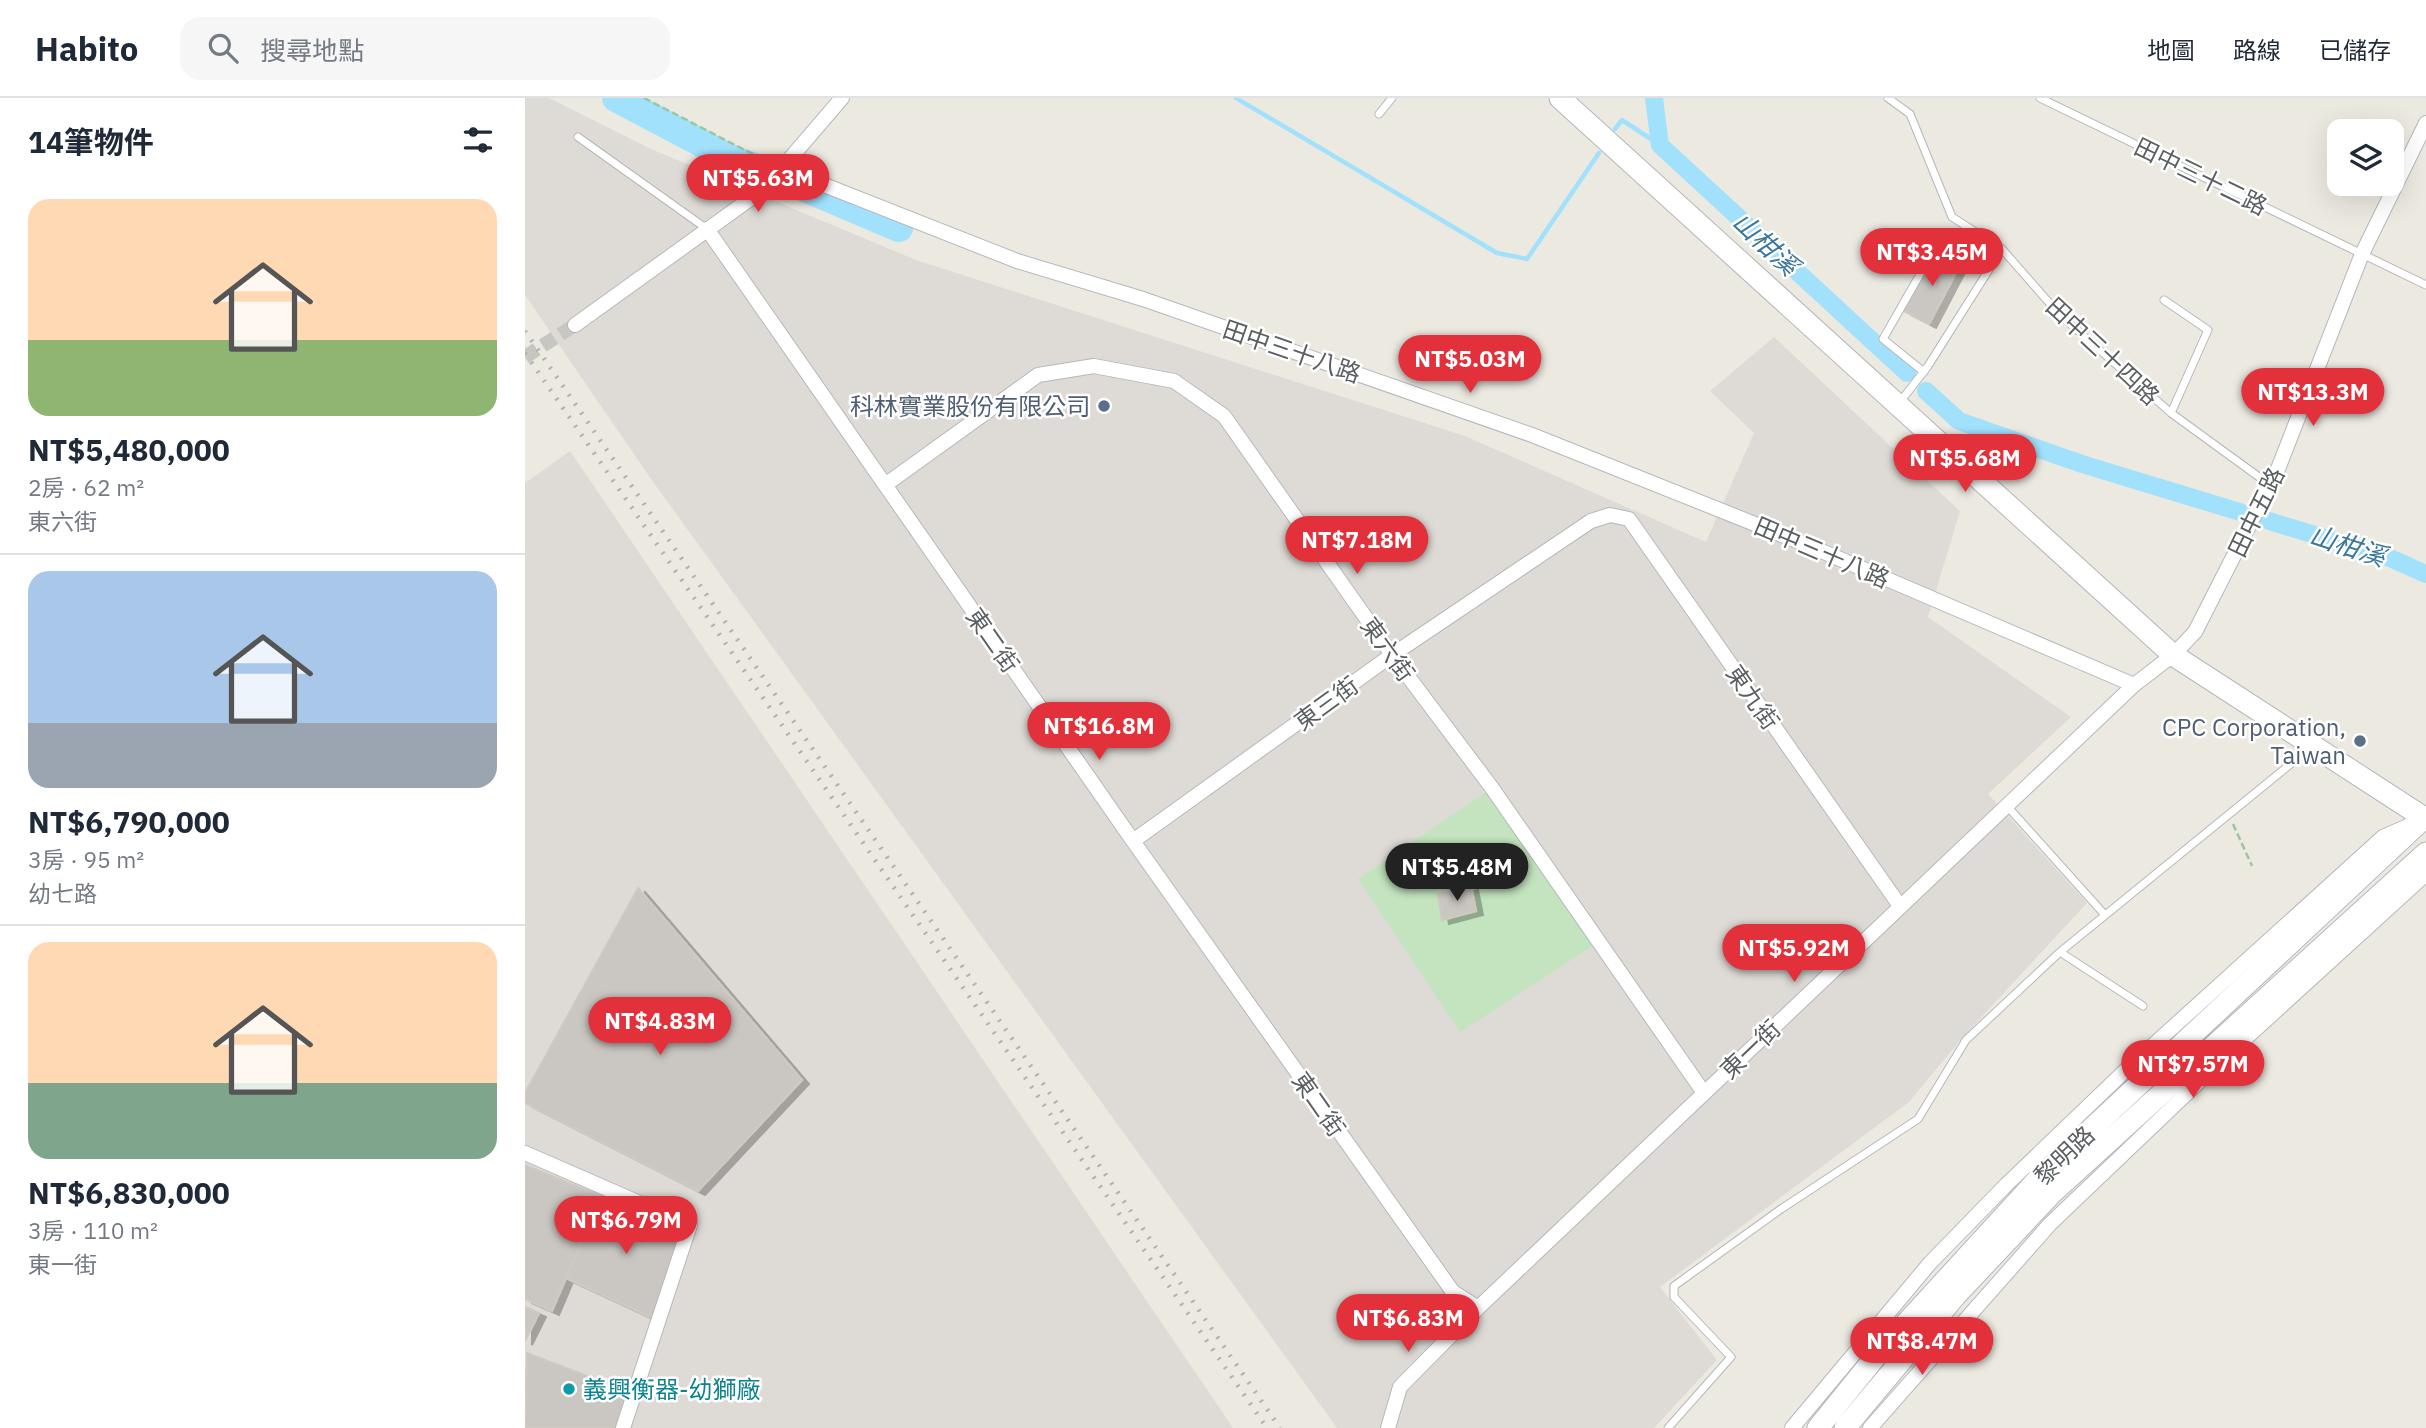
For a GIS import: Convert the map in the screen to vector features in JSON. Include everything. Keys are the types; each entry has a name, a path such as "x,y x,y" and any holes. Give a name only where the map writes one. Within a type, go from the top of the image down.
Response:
{"street":[{"path":"575,324 764,189 842,98"},
{"path":"1560,98 2173,655 2425,819"},
{"name":"田中五路","path":"2134,685 2173,655 2195,632 2270,486 2362,254 2426,122"},
{"name":"田中三十八路","path":"781,169 1017,261 1143,299 1532,435 1805,544 2134,685"},
{"name":"東二街","path":"707,229 1133,841 1453,1292 1478,1308"},
{"name":"東六街","path":"885,485 1038,375 1094,366 1174,381 1224,416 1392,655 1492,788 1704,1093"},
{"name":"東九街","path":"1591,521 1611,515 1629,519 1900,906"},
{"name":"東三街","path":"1133,841 1392,655 1591,521"},
{"name":"東一街","path":"1388,1428 1400,1387 1478,1308 2134,685"},
{"path":"1792,1428 1869,1351 1930,1263 2006,1185 2129,1067 2169,1034 2383,838 2425,819"},
{"name":"黎明路","path":"1818,1428 1869,1351 1910,1318 2040,1177 2425,819"},
{"name":"黎明路","path":"1845,1428 1956,1295 2052,1194 2426,853"},
{"path":"1870,1428 1948,1336 2050,1224 2426,874"},
{"path":"2153,1072 2169,1034"},
{"path":"2157,1122 2200,1059"},
{"path":"525,1153 691,1225 622,1428"},
{"path":"1876,1389 1948,1336"}],"lane":[{"path":"1379,114 1392,98"},
{"name":"田中三十四路","path":"1888,98 1910,114 1952,217 2002,249 2059,314 2171,413 2270,486"},
{"name":"田中三十二路","path":"2040,98 2426,285"},
{"name":"東二街","path":"578,138 707,229"},
{"path":"1924,372 1883,338 1935,248 1950,238 1958,239 1993,263"},
{"path":"1898,405 1924,372 2002,249"},
{"path":"2164,300 2207,330 2171,413"},
{"path":"1668,1428 1731,1357 1674,1297 1674,1286 1781,1209 1918,1119 1966,1040 2060,952 2312,746"},
{"path":"2007,805 2105,915"},
{"path":"2060,952 2143,1006"}],"path":[{"path":"644,98 781,169"},
{"path":"2229,814 2252,866"}],"shaded area":[{"path":"525,98 549,98 651,149 916,260 1465,436 1706,542 1754,433 1710,391 1774,337 1960,511 1928,617 2071,717 1988,794 2087,903 1963,1037 1909,1102 1660,1287 1717,1360 1654,1428 1337,1428 651,479 525,295"},
{"path":"570,451 1233,1428 525,1428 525,483"}],"green space":[{"path":"1492,788 1599,942 1460,1032 1358,879"}],"building":[{"path":"1934,252 1960,265 1929,324 1904,311"},
{"path":"1471,886 1476,911 1442,920 1438,894"},
{"path":"638,888 802,1080 698,1191 525,1103 525,1093"},
{"path":"525,1165 601,1196 552,1311 525,1299"},
{"path":"601,1196 684,1228 652,1318 566,1278"},
{"path":"525,1307 539,1313 525,1341"},
{"name":"義興衡器-幼獅廠","path":"527,1353 600,1381 627,1397 617,1428 525,1428"}],"waterway":[{"path":"616,98 728,157 762,170"},
{"path":"1236,98 1497,253 1527,259 1599,153"},
{"name":"山柑溪","path":"1654,98 1660,145 1907,373"},
{"path":"1615,129 1622,120 1660,145"},
{"path":"779,177 899,228"},
{"name":"山柑溪","path":"1926,391 1959,421 2082,464 2240,512"},
{"name":"山柑溪","path":"2269,521 2390,558 2426,574"}],"tunnel":[{"path":"525,357 575,325"}],"railway":[{"path":"525,331 1280,1428"},
{"path":"525,353 1267,1428"}],"place":[{"name":"科林實業股份有限公司","path":"1104,406"},
{"name":"CPC Corporation, Taiwan","path":"2360,741"},
{"name":"義興衡器-幼獅廠","path":"569,1389"}]}
